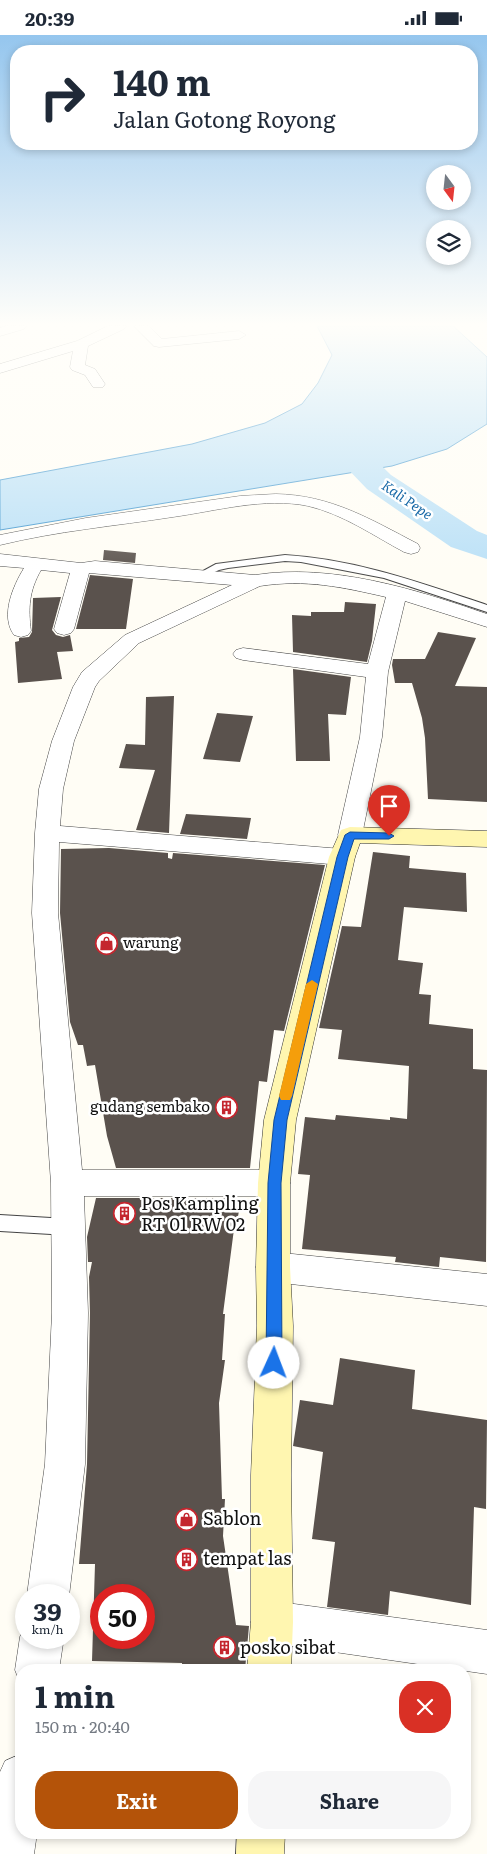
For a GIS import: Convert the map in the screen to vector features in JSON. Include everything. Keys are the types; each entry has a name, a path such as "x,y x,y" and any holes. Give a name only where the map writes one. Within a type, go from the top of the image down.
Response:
{"main road":[{"path":"269,1664 272,1622 271,1475 275,1326 273,1267 274,1183 280,1120 346,846 487,839"},
{"path":"260,1854 261,1839"}],"street":[{"path":"0,540 30,532 191,509 256,501 287,500 308,501 350,516 411,548"},
{"path":"0,560 82,569 95,567 255,581 280,577 325,578 397,593 448,607 487,621"},
{"path":"21,631 17,610 21,589 35,565"},
{"path":"64,629 82,569"},
{"path":"49,1584 65,1464 70,1313 67,1183 45,913 47,833 51,789 63,741 84,687 90,677 132,639 255,581"},
{"path":"47,833 346,846 371,737 378,672 397,593"},
{"path":"243,654 378,672"},
{"path":"67,1183 274,1183"},
{"path":"273,1267 487,1290"},
{"path":"272,1622 487,1652"},
{"path":"38,1664 40,1649"},
{"path":"10,1854 15,1819"}],"lane":[{"path":"199,576 216,567 285,558 301,559 386,575 487,609"},
{"path":"0,1223 68,1227"}],"water":[{"path":"289,411 487,411 487,424 447,449 392,466 0,530 0,480 192,444 265,423"}],"building":[{"path":"104,550 136,553 135,563 103,560"},
{"path":"90,575 133,579 126,629 76,629"},
{"path":"61,597 52,630 56,635 63,637 70,635 73,651 57,652 62,679 18,683 15,642 19,641 19,638 29,637 32,632 33,598"},
{"path":"345,602 376,604 372,641 367,662 293,652 292,615 311,616 311,612 344,612"},
{"path":"438,632 476,638 455,686 487,687 487,802 428,799 425,738 422,718 412,683 395,683 392,665 393,659 425,659"},
{"path":"293,669 351,677 346,715 328,714 330,761 296,761"},
{"path":"174,696 169,833 136,830 155,770 119,768 126,744 145,745 146,697"},
{"path":"217,713 253,716 240,762 203,759"},
{"path":"186,814 251,818 247,839 180,834"},
{"path":"109,848 168,853 168,858 172,859 173,853 325,865 284,1031 274,1030 267,1082 259,1081 250,1168 116,1168 107,1136 95,1065 87,1066 83,1045 78,1045 70,1022 60,913 61,849"},
{"path":"373,852 410,856 409,868 466,873 467,912 404,907 398,960 423,963 419,994 431,995 429,1024 473,1029 473,1069 487,1070 486,1262 440,1257 439,1267 395,1262 396,1257 302,1249 310,1175 298,1174 305,1117 335,1120 336,1115 390,1120 390,1117 407,1119 409,1066 338,1059 342,1030 319,1028 342,926 361,927"},
{"path":"96,1198 241,1198 236,1229 234,1229 223,1314 225,1314 222,1360 225,1360 219,1403 222,1499 225,1499 223,1536 236,1625 249,1626 246,1664 92,1661 92,1649 155,1649 155,1584 94,1584 95,1564 79,1564 87,1464 89,1277 92,1262 88,1262 87,1237"},
{"path":"340,1358 415,1370 412,1409 487,1420 486,1509 474,1507 471,1605 390,1591 388,1615 327,1607 335,1542 312,1539 323,1452 293,1446 300,1400 333,1405"}],"waterway":[{"name":"Kali Pepe","path":"336,440 379,482 464,539 487,548"}],"slow traffic":[{"path":"286,1096 312,984"}],"place":[{"name":"warung","path":"107,943"},
{"name":"gudang sembako","path":"226,1107"},
{"name":"Pos Kampling RT 01 RW 02","path":"125,1214"},
{"name":"Sablon","path":"187,1519"},
{"name":"tempat las","path":"187,1559"},
{"name":"posko sibat","path":"224,1648"}],"route":[{"path":"274,1363 274,1183 280,1120 342,857 350,835 389,836"}]}
